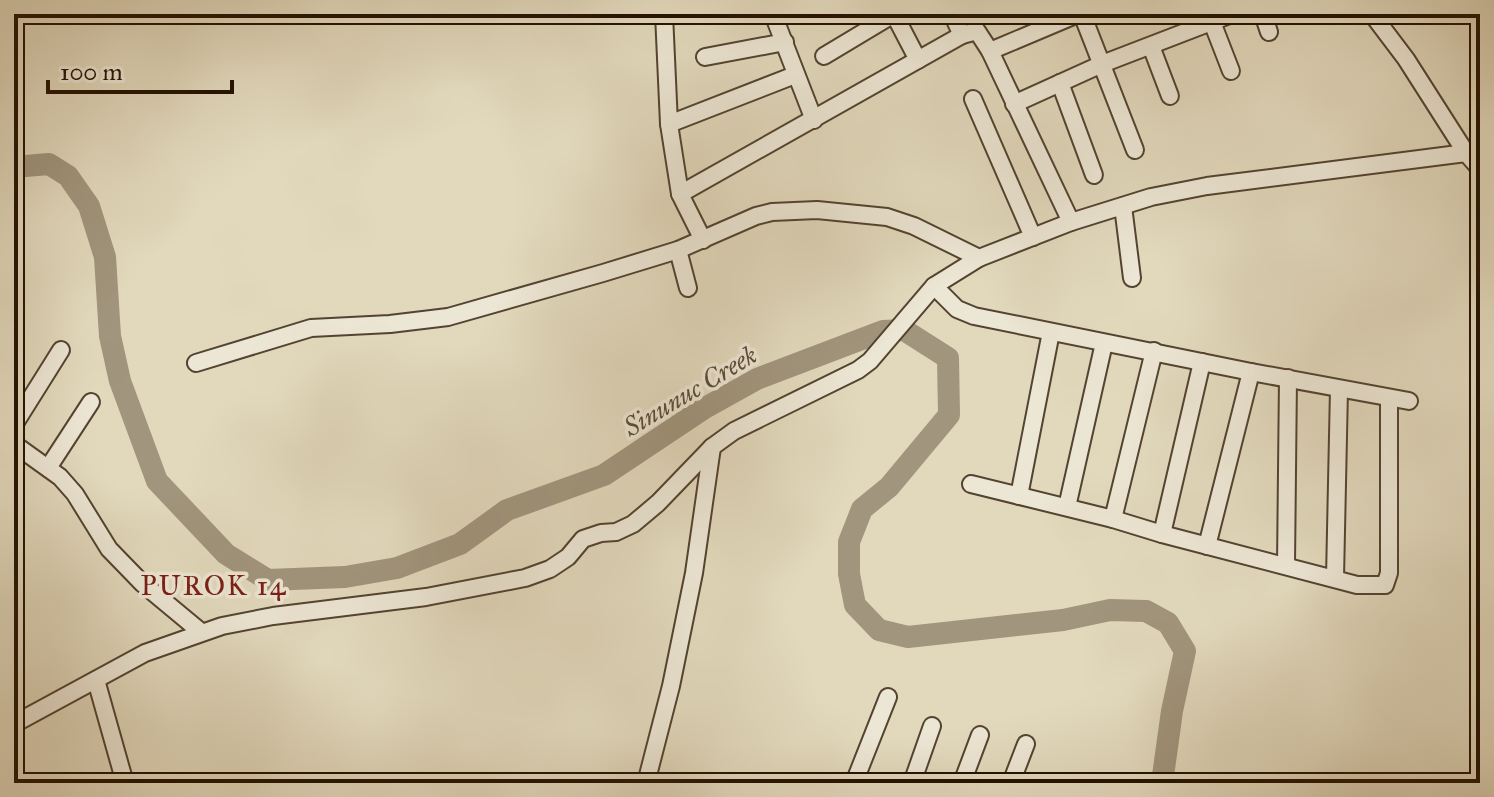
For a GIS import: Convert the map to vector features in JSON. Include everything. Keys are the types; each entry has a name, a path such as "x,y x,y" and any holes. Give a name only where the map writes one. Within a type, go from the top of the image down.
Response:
{"street":[{"path":"773,14 814,120"},
{"path":"824,56 894,14 918,60"},
{"path":"952,14 962,35"},
{"path":"990,51 1080,14 1135,150"},
{"path":"1014,104 1102,64 1232,14"},
{"path":"1263,14 1269,32"},
{"path":"667,15 669,124 680,194 703,240"},
{"path":"1376,16 1466,153 1480,169"},
{"path":"1212,22 1231,71"},
{"path":"680,194 962,35 977,31 990,51 1071,222"},
{"path":"705,57 785,42"},
{"path":"1151,46 1170,96"},
{"path":"669,124 795,75"},
{"path":"1060,83 1094,175"},
{"path":"973,99 1033,237"},
{"path":"14,724 145,653 201,632 273,616 440,594 537,574 568,557 583,539 616,532 633,524 658,503 712,447 754,420 858,370 870,361 934,286 979,258 1071,222 1151,197 1207,186 1466,153"},
{"path":"1123,206 1132,278"},
{"path":"196,363 311,328 448,317 678,250 772,212 817,210 887,217 914,226 979,258"},
{"path":"678,250 688,288"},
{"path":"934,286 957,309 974,316 1409,401"},
{"path":"1019,496 1051,332"},
{"path":"1067,507 1104,343"},
{"path":"14,425 61,350"},
{"path":"1113,519 1154,351"},
{"path":"1162,534 1202,362"},
{"path":"1207,546 1251,372"},
{"path":"1286,565 1288,378"},
{"path":"1335,578 1339,389"},
{"path":"971,484 1335,578 1375,587 1385,585 1389,398"},
{"path":"48,468 91,402"},
{"path":"14,444 48,468 75,494 109,549 142,583 201,632"},
{"path":"646,783 671,686 694,573 712,447"},
{"path":"96,680 125,783"},
{"path":"854,783 888,697"},
{"path":"912,783 932,726"},
{"path":"962,783 980,735"},
{"path":"1011,783 1026,744"}],"waterway":[{"name":"Sinunuc Creek","path":"14,167 49,164 68,176 89,206 105,257 110,336 120,381 157,481 226,554 268,580 345,577 397,568 460,544 507,510 604,475 703,409 757,379 883,331 904,330 948,358 949,415 889,487 862,509 849,542 849,574 855,605 879,630 908,637 1063,620 1110,610 1146,611 1168,623 1185,651 1172,711 1162,783"}],"district":[{"name":"PUROK 14","path":"214,585"}]}
